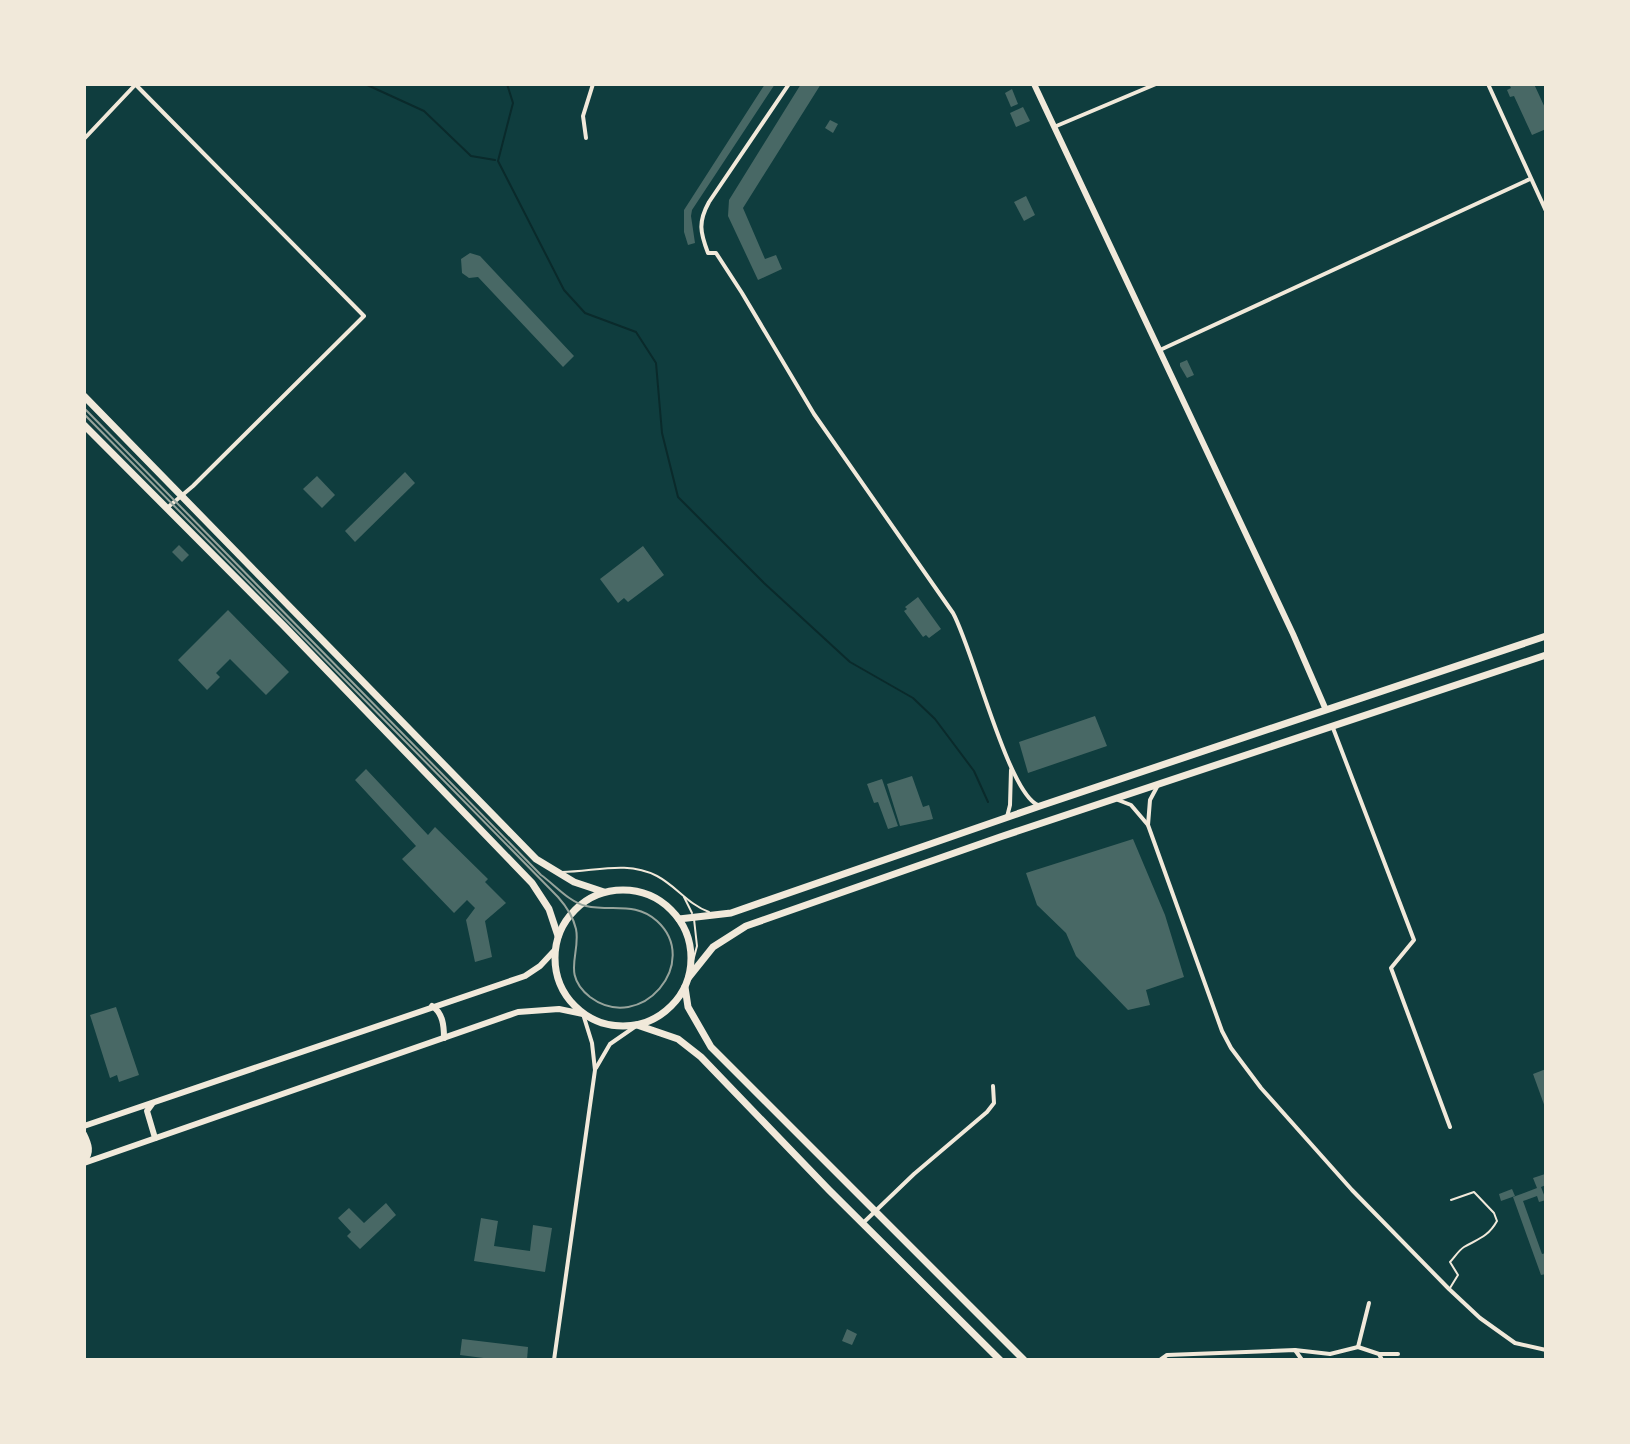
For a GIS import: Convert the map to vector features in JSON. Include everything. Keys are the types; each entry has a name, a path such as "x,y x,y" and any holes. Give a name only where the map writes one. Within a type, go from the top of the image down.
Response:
{"main road":[{"path":"1034,84 1332,726"},
{"path":"84,396 536,859 574,882 604,892"},
{"path":"84,425 532,883 549,909 558,936"},
{"path":"679,919 719,916 1546,636"},
{"path":"637,1025 656,1018 673,1005 689,977 713,947 746,926 1546,655"},
{"path":"1221,746 1227,762"},
{"path":"583,1014 570,1002 560,986 554,951 568,916 584,901 604,892 620,889 646,894 668,906 679,919 690,947 689,977"},
{"path":"84,1126 525,976 554,951"},
{"path":"685,987 688,1007 711,1047 1024,1360"},
{"path":"432,1006 443,1021 444,1038"},
{"path":"84,1162 528,1010 559,1009 583,1014 609,1025 637,1025 678,1039 701,1057 1000,1360"},
{"path":"152,1104 147,1111 155,1138"},
{"path":"84,1134 89,1150 84,1162"}],"street":[{"path":"84,139 135,84 364,316 167,508"},
{"path":"586,138 583,116 593,84"},
{"path":"789,84 701,216 700,232 708,253 716,253 814,414 953,613 966,639 1011,767 1029,801 1040,806"},
{"path":"1054,127 1156,84"},
{"path":"1488,84 1546,211"},
{"path":"1160,350 1530,179"},
{"path":"1332,726 1414,940 1391,968 1450,1127"},
{"path":"1007,817 1011,767"},
{"path":"1148,825 1150,800 1159,785"},
{"path":"1115,799 1131,805 1148,825 1209,997 1231,1048 1261,1088 1352,1190 1480,1318 1515,1343 1546,1350"},
{"path":"554,1360 595,1070 592,1043 583,1014"},
{"path":"595,1070 610,1044 637,1025"},
{"path":"863,1223 987,1112 994,1103 993,1086"},
{"path":"1358,1347 1369,1303"},
{"path":"1160,1360 1167,1355 1295,1350 1330,1354 1358,1347 1381,1357 1398,1354"},
{"path":"1295,1350 1302,1360"}],"lane":[{"path":"556,872 623,866 655,875 695,906 719,916"},
{"path":"683,895 694,919 697,946 689,977"},
{"path":"1449,1289 1458,1275 1450,1262 1463,1247 1476,1243 1497,1221 1494,1213 1474,1192 1451,1200"}],"building":[{"path":"765,84 775,84 692,210 695,243 688,245 684,232 684,210"},
{"path":"801,84 821,84 743,208 765,259 776,255 782,269 758,280 728,216 729,200"},
{"path":"1509,84 1534,84 1546,110 1546,129 1532,135 1514,96 1510,97 1507,90 1511,88"},
{"path":"1012,89 1018,104 1011,107 1005,93"},
{"path":"1023,107 1030,121 1016,127 1010,113"},
{"path":"830,120 838,124 833,133 825,128"},
{"path":"1026,196 1035,215 1024,221 1014,202"},
{"path":"470,253 480,256 574,356 563,367 478,277 469,278 462,273 461,259"},
{"path":"1187,360 1194,375 1187,378 1180,363"},
{"path":"405,472 415,483 355,542 345,531"},
{"path":"317,476 335,495 322,508 303,489"},
{"path":"179,545 189,555 182,562 172,552"},
{"path":"643,546 664,575 628,602 624,598 618,603 600,579"},
{"path":"918,597 941,629 929,638 926,635 923,637 904,611"},
{"path":"228,610 289,672 266,695 230,659 216,673 220,677 207,690 178,660"},
{"path":"1095,716 1107,746 1028,773 1019,742"},
{"path":"366,769 428,835 435,827 488,879 485,882 506,903 485,921 492,957 475,962 466,920 475,908 467,900 454,913 402,859 416,846 355,780"},
{"path":"912,776 923,807 929,805 933,819 900,826 887,784"},
{"path":"882,779 898,826 888,829 867,784"},
{"path":"1133,839 1165,915 1184,977 1146,990 1150,1005 1128,1010 1076,956 1066,933 1037,905 1026,873"},
{"path":"116,1007 139,1075 119,1082 117,1075 110,1078 90,1015"},
{"path":"1546,1069 1546,1110 1533,1074"},
{"path":"1545,1174 1546,1185 1541,1187 1546,1200 1539,1202 1537,1196 1523,1201 1542,1254 1546,1253 1546,1274 1541,1275 1513,1197 1537,1188 1533,1178"},
{"path":"1512,1189 1515,1196 1501,1201 1499,1194"},
{"path":"386,1203 396,1215 360,1249 347,1236 351,1232 338,1218 349,1208 364,1223"},
{"path":"481,1218 498,1221 494,1246 530,1251 533,1225 552,1228 545,1272 474,1261"},
{"path":"847,1329 857,1334 852,1345 842,1341"},
{"path":"462,1339 528,1347 527,1360 460,1355"}],"waterway":[{"path":"365,84 424,111 471,156 495,160"},
{"path":"507,84 513,103 498,161 564,290 585,313 636,332 656,363 662,433 678,497 764,583 850,662 913,698 935,719 974,771 988,802"}],"tram line":[{"path":"84,408 541,875 580,904 596,908 632,909 657,921 669,938 673,956 669,973 660,989 628,1007 609,1006 590,997 576,980 576,929 558,897 84,414"}]}
